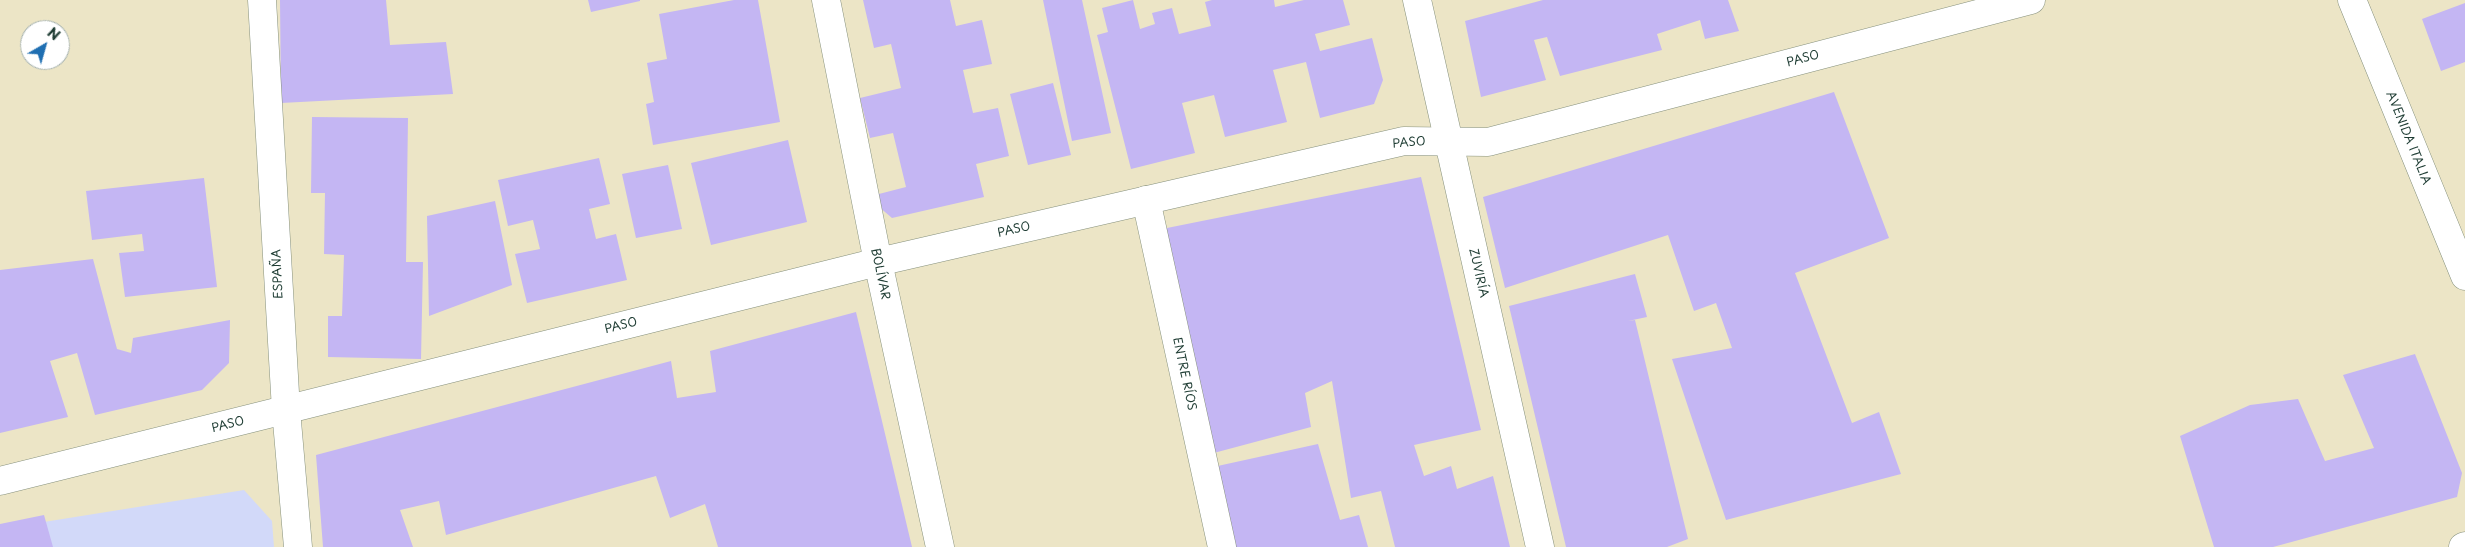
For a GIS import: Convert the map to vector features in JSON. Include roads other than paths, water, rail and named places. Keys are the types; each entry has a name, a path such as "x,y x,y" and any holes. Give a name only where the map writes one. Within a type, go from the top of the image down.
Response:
{"street":[{"name":"ESPAÑA","path":"262,0 286,410 298,547"},
{"name":"BOLÍVAR","path":"826,0 878,262 940,547"},
{"name":"ZUVIRÍA","path":"1417,0 1540,547"},
{"name":"PASO","path":"0,481 878,262 1404,141 1488,142 2031,0"},
{"name":"AVENIDA ITALIA","path":"2352,0 2465,276"},
{"name":"ENTRE RÍOS","path":"1146,200 1222,547"}]}
